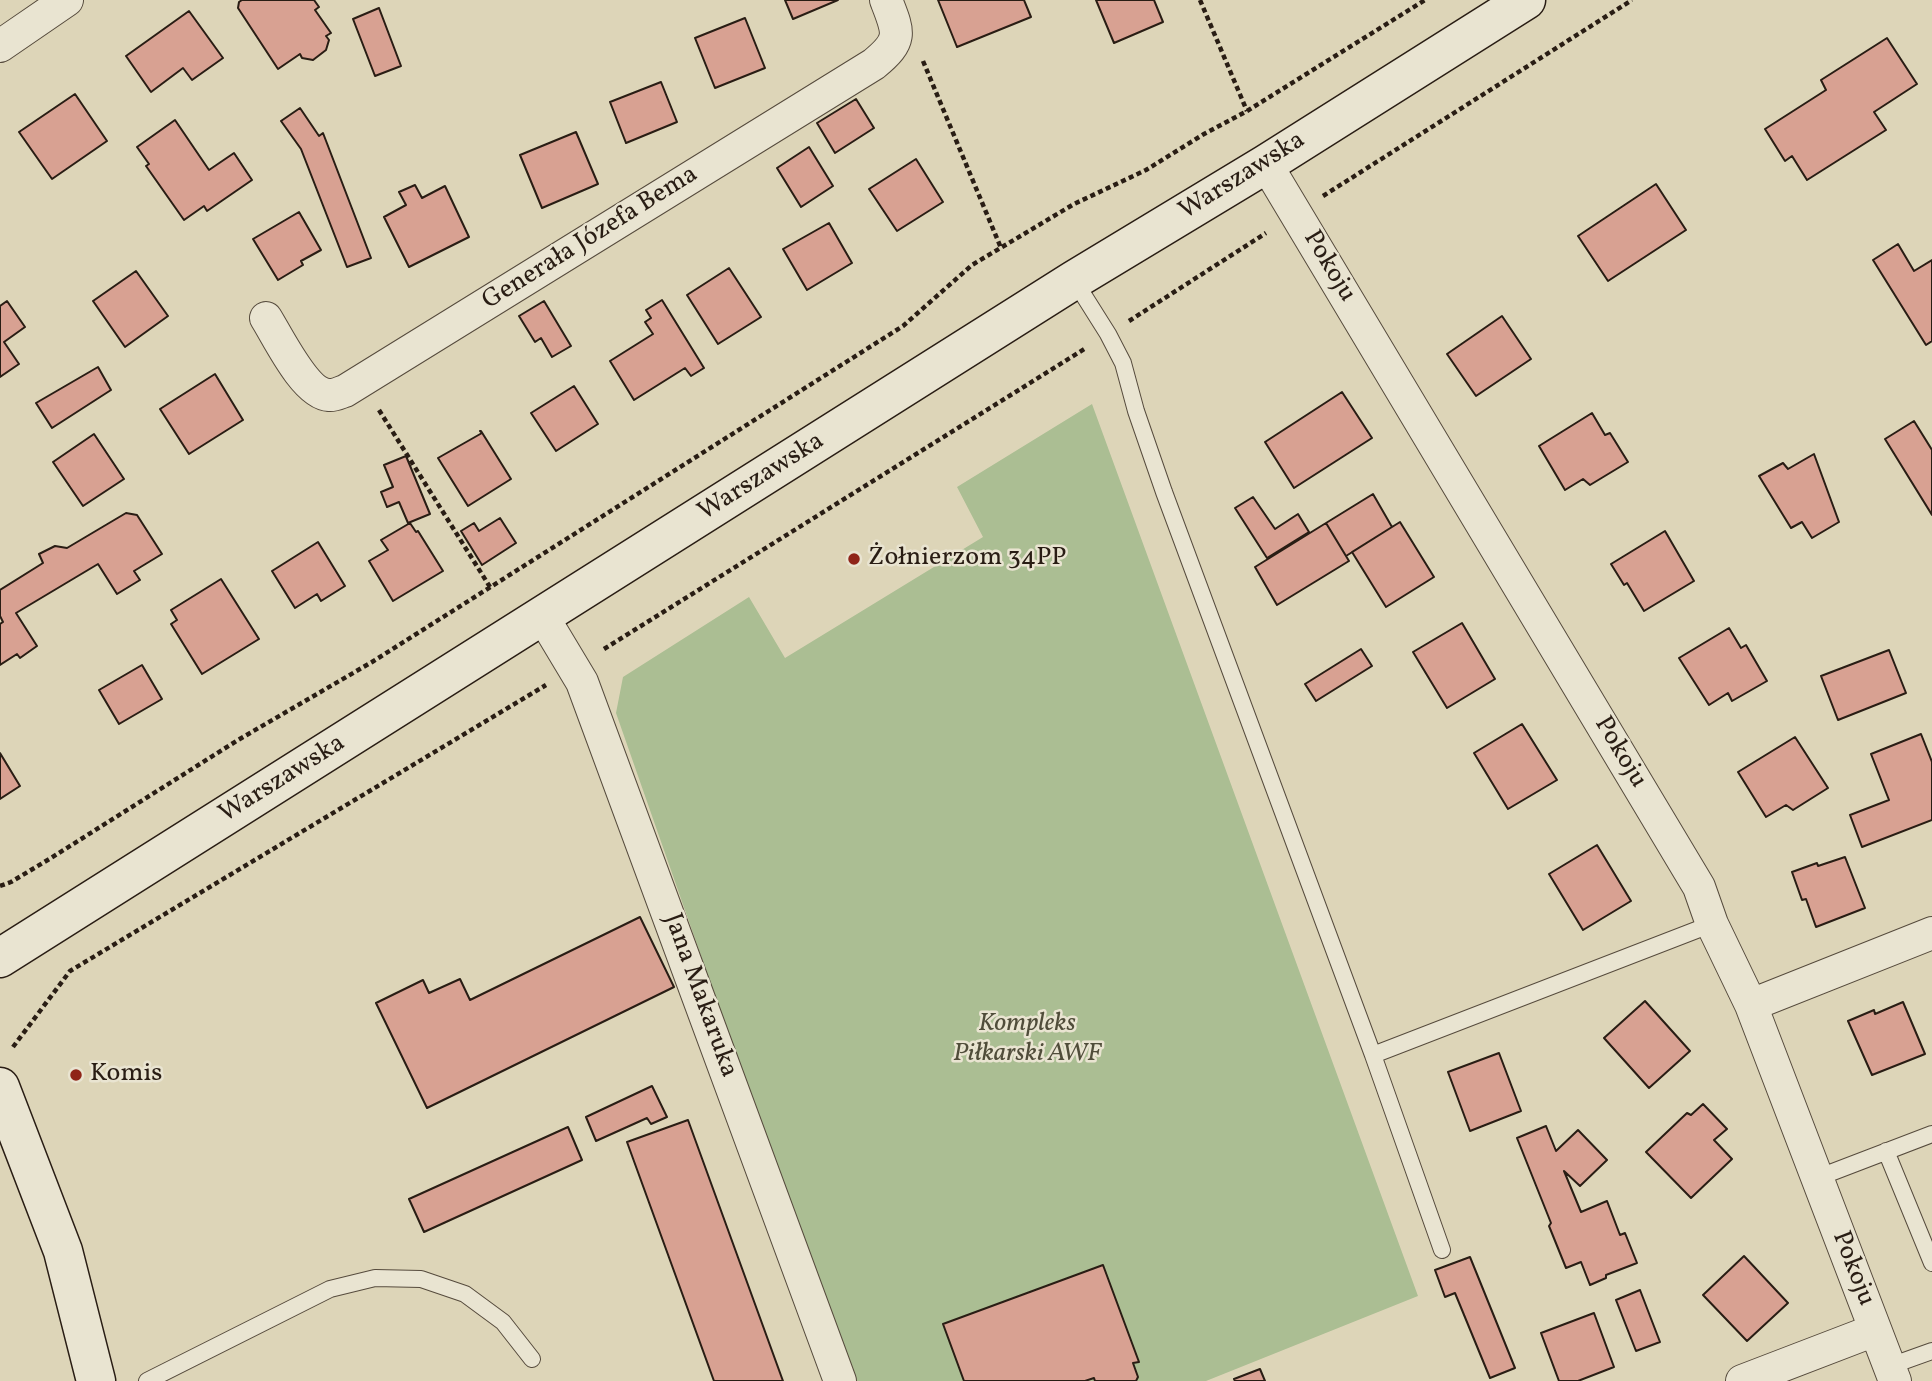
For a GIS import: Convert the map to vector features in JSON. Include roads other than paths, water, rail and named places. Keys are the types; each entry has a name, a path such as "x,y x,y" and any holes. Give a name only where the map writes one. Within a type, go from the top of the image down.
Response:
{"street":[{"path":"0,46 67,0"},
{"name":"Generała Józefa Bema","path":"266,318 304,379 318,392 330,396 345,391 874,64 890,51 897,37 886,0"},
{"name":"Warszawska","path":"0,958 1074,280 1266,164 1526,0"},
{"name":"Pokoju","path":"1266,164 1699,887 1712,924 1751,1005 1893,1374"},
{"name":"Jana Makaruka","path":"543,617 582,682 840,1381"},
{"path":"1751,1005 1932,933"},
{"path":"0,1087 63,1251 96,1381"},
{"path":"1742,1381 1875,1330"}],"lane":[{"path":"1074,280 1123,363 1136,411 1169,505 1373,1055 1441,1250"},
{"path":"1373,1055 1712,924"},
{"path":"1817,1178 1932,1134"},
{"path":"1886,1151 1932,1264"},
{"path":"146,1381 330,1289 375,1278 421,1279 465,1294 503,1322 532,1359"},
{"path":"1893,1374 1932,1351"}],"place":[{"name":"Żołnierzom 34PP","path":"854,559"},
{"name":"Komis","path":"76,1075"}],"park label":[{"name":"Kompleks Piłkarski AWF","path":"1027,1040"}]}
